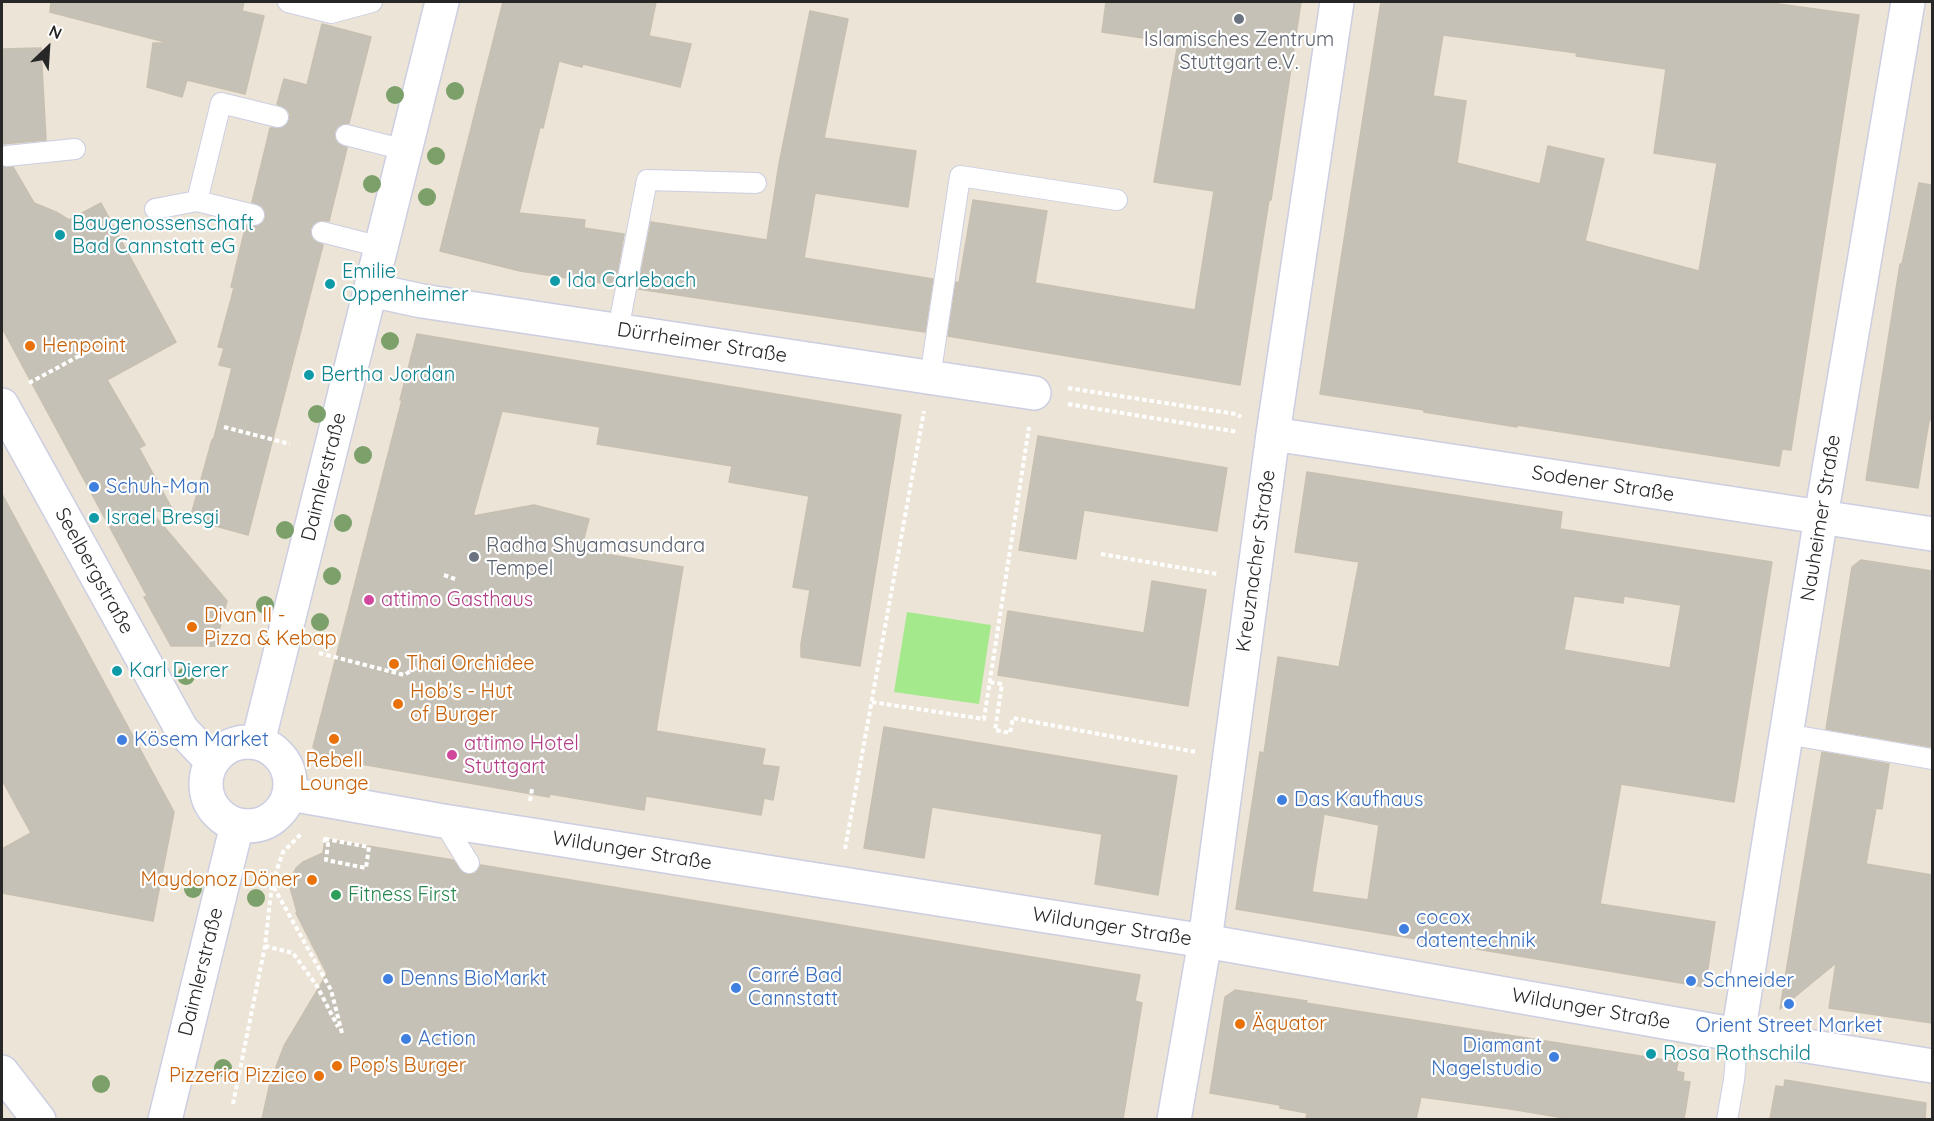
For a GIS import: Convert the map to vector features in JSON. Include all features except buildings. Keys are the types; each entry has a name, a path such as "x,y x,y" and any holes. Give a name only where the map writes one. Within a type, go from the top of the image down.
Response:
{"street":[{"name":"Daimlerstraße","path":"258,742 405,150 438,2"},
{"name":"Kreuznacher Straße","path":"1174,1119 1205,941 1273,434 1337,2"},
{"name":"Nauheimer Straße","path":"1738,1035 1821,517 1908,2"},
{"name":"Dürrheimer Straße","path":"370,290 422,301 1034,393"},
{"name":"Seelbergstraße","path":"12,396 182,730 202,753 213,760"},
{"name":"Sodener Straße","path":"1273,434 1932,534"},
{"path":"258,742 281,756 288,768 291,781 290,794 283,809 271,820 255,826 237,825 224,819 212,807 206,792 206,775 213,760 221,751 233,744 258,742"},
{"name":"Wildunger Straße","path":"290,794 442,821 1205,941 1738,1035 1932,1066"},
{"name":"Daimlerstraße","path":"165,1119 237,825"},
{"path":"2,1072 39,1119"}],"lane":[{"path":"288,2 332,13 372,2"},
{"path":"197,201 221,103 278,117"},
{"path":"346,135 405,150"},
{"path":"7,156 75,149"},
{"path":"930,378 960,176 1116,200"},
{"path":"618,330 647,180 756,183"},
{"path":"154,209 197,201 254,215"},
{"path":"322,232 381,247"},
{"path":"1786,734 1932,759"},
{"path":"442,821 469,863"},
{"path":"1726,1119 1734,1080 1738,1035"}],"path":[{"path":"12,396 94,348"},
{"path":"839,884 930,378"},
{"path":"872,702 984,719 1034,393 1048,385 1236,414 1273,434"},
{"path":"1066,404 1234,432 1273,434"},
{"path":"224,427 290,444"},
{"path":"1101,554 1254,580"},
{"path":"444,575 455,579"},
{"path":"319,653 404,675 426,662"},
{"path":"990,682 1002,684 995,730 1010,733 1013,718 1230,758"},
{"path":"233,1104 265,946 272,884 283,852 301,833 330,828 335,803"},
{"path":"325,839 369,847 366,868 326,860 328,844 324,843 325,839"},
{"path":"265,946 292,953 317,986 342,1033 331,990 272,884"}],"green space":[{"path":"907,612 991,625 979,704 894,692"}],"place":[{"name":"Islamisches Zentrum Stuttgart e.V.","path":"1239,19"},
{"name":"Baugenossenschaft Bad Cannstatt eG","path":"60,235"},
{"name":"Ida Carlebach","path":"555,281"},
{"name":"Emilie Oppenheimer","path":"330,284"},
{"name":"Henpoint","path":"30,346"},
{"name":"Bertha Jordan","path":"309,375"},
{"name":"Schuh-Man","path":"94,487"},
{"name":"Israel Bresgi","path":"94,518"},
{"name":"Radha Shyamasundara Tempel","path":"474,557"},
{"name":"attimo Gasthaus","path":"369,600"},
{"name":"Divan II - Pizza & Kebap","path":"192,627"},
{"name":"Thai Orchidee","path":"394,664"},
{"name":"Karl Dierer","path":"117,671"},
{"name":"Hob's - Hut of Burger","path":"398,704"},
{"name":"Rebell Lounge","path":"334,739"},
{"name":"Kösem Market","path":"122,740"},
{"name":"attimo Hotel Stuttgart","path":"452,755"},
{"name":"Das Kaufhaus","path":"1282,800"},
{"name":"Maydonoz Döner","path":"312,880"},
{"name":"Fitness First","path":"336,895"},
{"name":"cocox datentechnik","path":"1404,929"},
{"name":"Denns BioMarkt","path":"388,979"},
{"name":"Schneider","path":"1691,981"},
{"name":"Carré Bad Cannstatt","path":"736,988"},
{"name":"Orient Street Market","path":"1789,1004"},
{"name":"Äquator","path":"1240,1024"},
{"name":"Action","path":"406,1039"},
{"name":"Rosa Rothschild","path":"1651,1054"},
{"name":"Diamant Nagelstudio","path":"1554,1057"},
{"name":"Pop's Burger","path":"337,1066"},
{"name":"Pizzeria Pizzico","path":"319,1076"}]}
